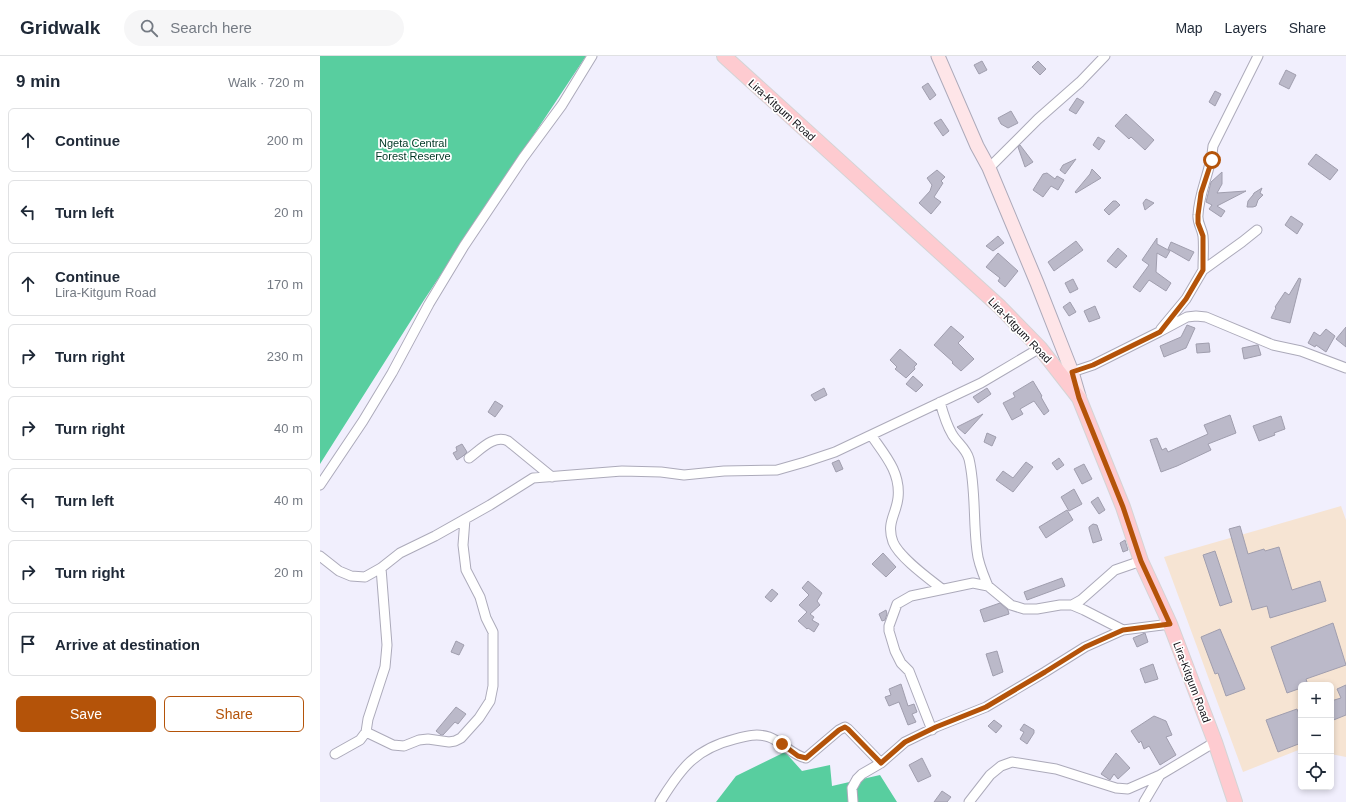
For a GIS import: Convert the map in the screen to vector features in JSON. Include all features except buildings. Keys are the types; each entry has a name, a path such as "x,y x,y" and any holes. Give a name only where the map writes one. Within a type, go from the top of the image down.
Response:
{"main road":[{"name":"Lira-Kitgum Road","path":"724,56 1000,307 1040,348 1079,398 1123,507 1141,561 1170,624 1215,742 1235,802"},
{"path":"938,56 978,146 990,168 1072,372 1079,398"}],"street":[{"path":"320,485 363,421 392,373 429,304 464,246 523,158 562,105 592,56"},
{"path":"990,168 1038,119 1080,82 1105,56"},
{"path":"1203,270 1203,236 1198,223 1198,215 1201,193 1212,160 1213,146 1258,56"},
{"path":"1160,332 1186,299 1203,270 1257,230"},
{"path":"1072,372 1093,365 1160,332 1187,316 1206,317 1273,344 1301,351 1346,368"},
{"path":"320,556 340,571 351,576 365,577 381,568 400,553 466,519 533,478 622,471 660,472 684,475 724,471 777,470 835,452 981,383 1040,348"},
{"path":"940,402 947,424 953,435 965,450 968,458 979,564 988,586 1011,605 1024,609 1072,605 1123,630"},
{"path":"870,435 894,468 898,480 898,498 889,530 894,544 904,557 942,589"},
{"path":"469,458 492,441 503,438 552,477"},
{"path":"366,732 393,745 404,746 424,740 455,741 462,738 479,718 490,701 493,686 493,632 486,618 480,597 466,570 464,545 466,519"},
{"path":"1072,605 1081,600 1115,570 1141,561"},
{"path":"334,754 360,740 366,732 368,720 385,667 387,645 381,568"},
{"path":"932,730 909,671 901,663 894,646 889,626 897,604 911,596 942,589 973,583 988,586"},
{"path":"853,802 852,788 857,779 862,774 881,763 905,742 986,707 1085,647 1123,630 1170,624"},
{"path":"660,802 676,775 707,749 721,742 757,734 768,737 782,744 798,756 806,758 839,730 845,727 881,763"},
{"path":"969,802 990,775 1001,766 1012,762 1056,769 1116,788 1125,789 1133,788 1160,775 1215,742"},
{"path":"1144,802 1160,775"}],"shaded area":[{"path":"1341,506 1346,520 1346,757 1334,755 1334,682 1298,682 1298,750 1243,772 1164,557"}],"green space":[{"name":"Ngeta Central Forest Reserve","path":"320,56 586,56 424,300 320,464"},
{"path":"785,752 802,771 830,765 832,786 880,775 897,802 716,802 736,776"}],"route":[{"path":"782,744 798,756 806,758 839,730 845,727 881,763 905,742 936,727 986,707 1085,647 1123,630 1170,624 1141,561 1123,507 1079,398 1072,372 1093,365 1160,332 1186,299 1203,270 1203,236 1198,223 1198,215 1201,193 1212,160"}]}
